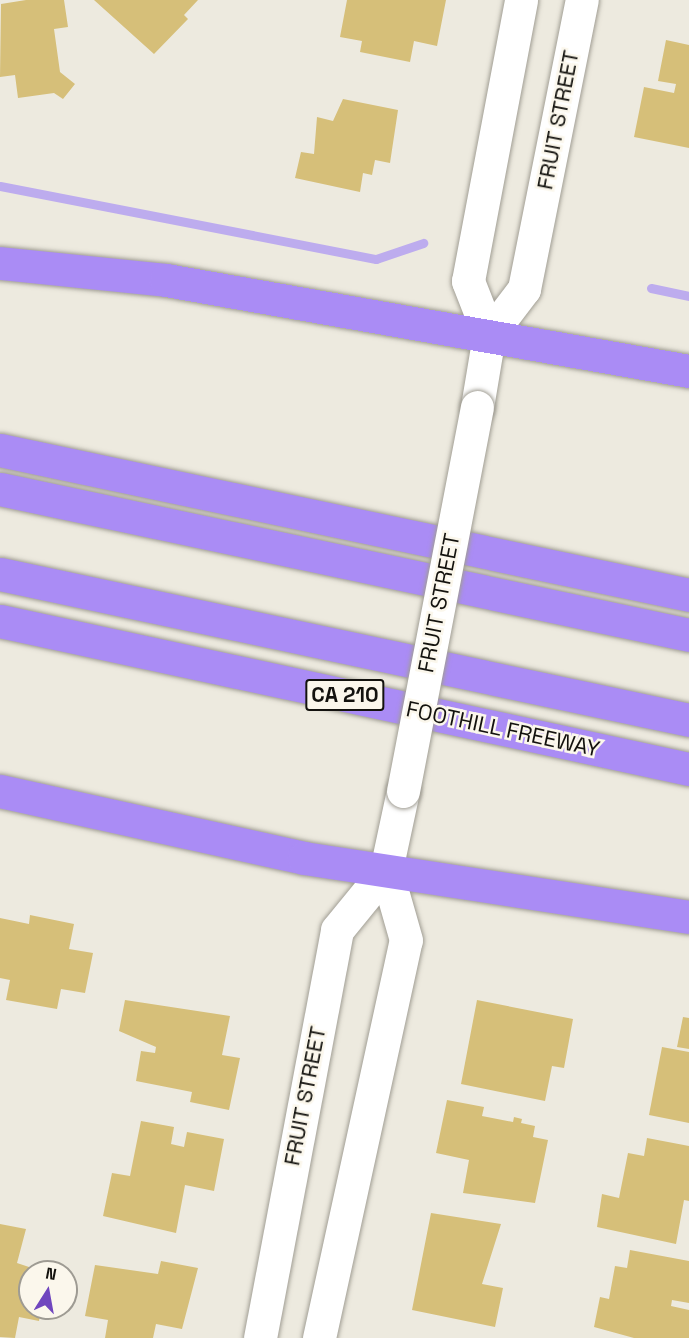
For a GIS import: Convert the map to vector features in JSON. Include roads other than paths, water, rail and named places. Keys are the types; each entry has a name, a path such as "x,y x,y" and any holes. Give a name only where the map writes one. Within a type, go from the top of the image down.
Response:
{"highway":[{"path":"0,263 166,280 689,371"},
{"path":"0,450 689,595"},
{"path":"0,489 689,635"},
{"path":"0,574 689,720"},
{"name":"FOOTHILL FREEWAY","path":"0,621 689,769"},
{"path":"0,791 386,870 689,917"}],"main road":[{"path":"489,335 468,281 521,0"},
{"name":"FRUIT STREET","path":"260,1338 337,930 386,870 477,407 489,335 524,290 582,0"},
{"name":"FRUIT STREET","path":"319,1338 406,940 386,870"}],"waterway":[{"path":"0,186 376,259 423,243"},
{"path":"651,288 689,296"}]}
